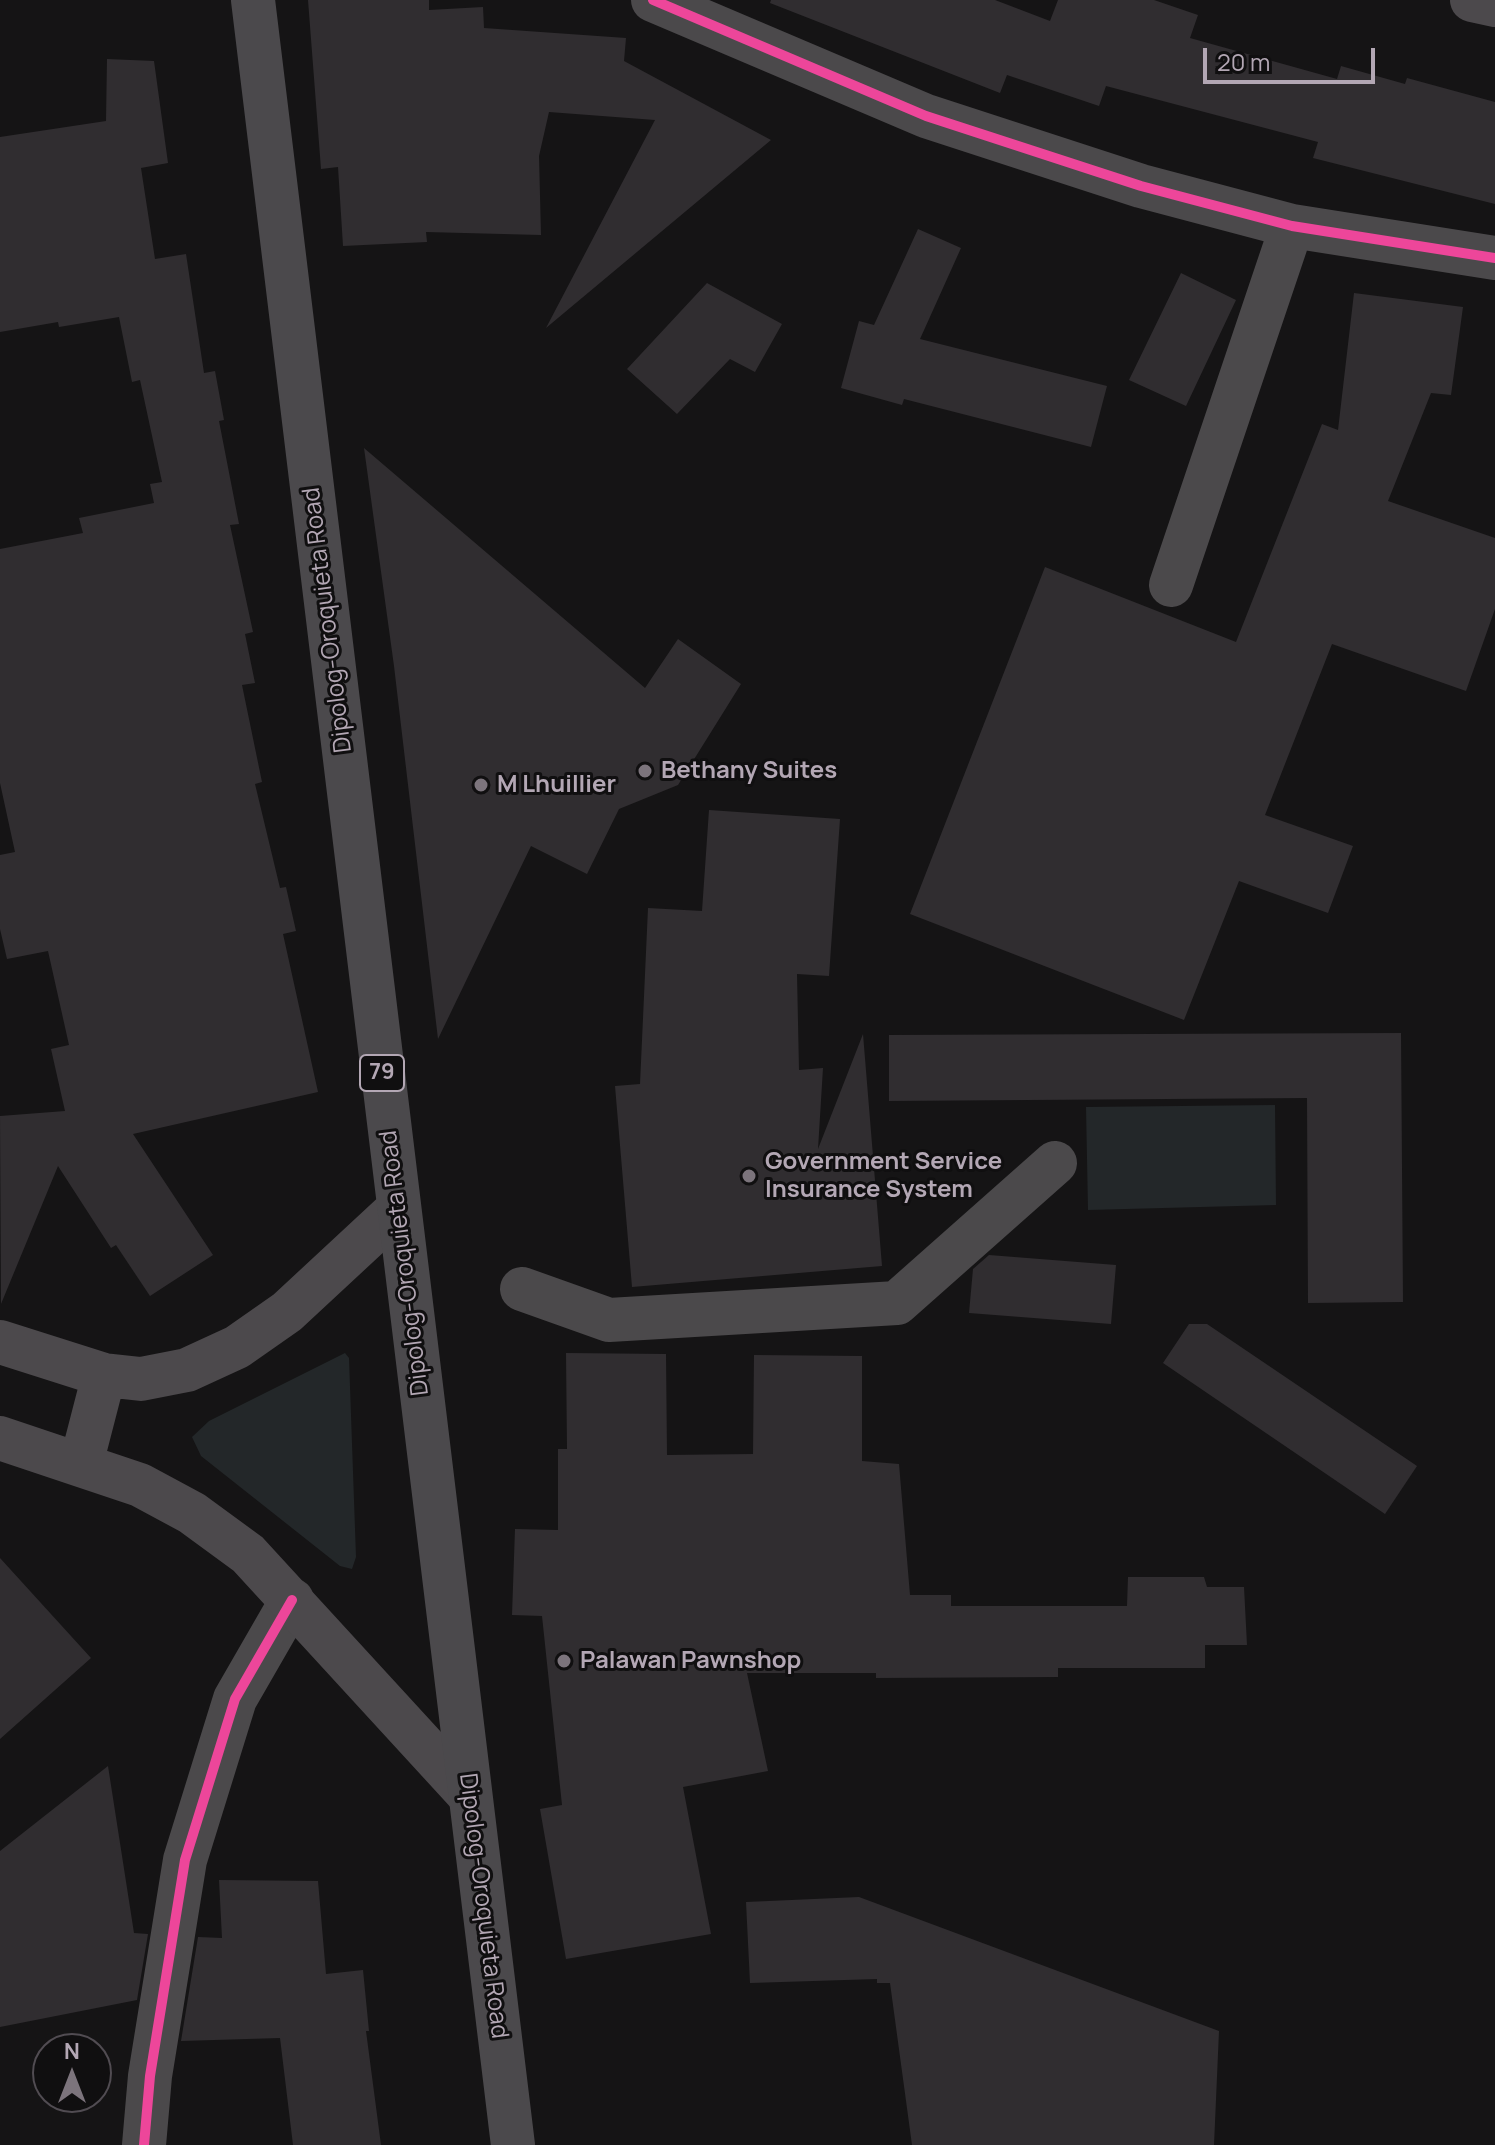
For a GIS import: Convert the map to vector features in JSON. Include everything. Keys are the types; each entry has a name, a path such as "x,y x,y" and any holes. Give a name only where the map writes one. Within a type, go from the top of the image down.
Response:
{"highway":[{"name":"Dipolog-Oroquieta Road","path":"253,0 513,2145"}],"main road":[{"path":"1472,0 1495,5"},
{"path":"0,1342 104,1375 141,1379 187,1370 237,1347 287,1312 399,1208"},
{"path":"81,1464 104,1375"},
{"path":"0,1438 140,1485 192,1513 248,1554 470,1796"}],"street":[{"path":"653,0 926,116 1141,186 1292,226 1495,258"},
{"path":"1171,585 1292,226"},
{"path":"522,1289 609,1320 897,1303 1055,1163"},
{"path":"144,2145 150,2076 185,1860 235,1699 292,1600"}],"shaded area":[{"path":"1275,1105 1276,1205 1088,1210 1086,1107"},
{"path":"345,1353 349,1358 356,1557 352,1569 340,1566 201,1456 192,1437 209,1421"}],"building":[{"path":"308,0 429,0 429,10 483,7 484,28 626,38 624,61 771,140 546,328 655,120 549,112 539,156 541,235 426,232 427,242 343,246 338,167 321,169"},
{"path":"771,0 995,0 1050,21 1058,0 1154,0 1198,15 1190,38 1337,79 1341,66 1405,84 1407,78 1495,102 1495,204 1313,158 1318,142 1106,86 1099,106 1007,75 1000,93 770,3"},
{"path":"107,59 154,61 168,163 141,168 155,259 186,254 204,373 215,371 224,420 219,421 239,524 230,525 253,632 245,634 255,683 242,685 262,782 255,784 280,888 286,887 296,931 283,934 318,1092 133,1134 213,1255 150,1296 116,1245 111,1248 58,1166 1,1304 0,1116 65,1111 51,1049 69,1045 48,951 7,959 0,929 0,855 15,852 0,783 0,549 83,533 79,518 154,503 150,484 162,482 140,380 132,382 119,317 59,327 58,322 0,332 0,137 106,121"},
{"path":"918,229 961,248 920,339 1107,386 1091,447 904,399 902,405 841,388 859,321 874,325"},
{"path":"1181,273 1236,300 1186,406 1129,380"},
{"path":"707,283 782,324 755,372 730,359 677,414 627,369"},
{"path":"1354,293 1463,307 1451,395 1431,393 1388,501 1495,538 1495,609 1466,691 1332,644 1265,815 1353,846 1328,913 1239,881 1184,1020 910,914 1045,567 1236,642 1322,424 1338,430"},
{"path":"364,448 645,688 678,639 741,684 678,785 619,809 587,874 531,846 438,1039 394,666"},
{"path":"709,810 840,819 829,976 797,974 799,1070 823,1068 818,1149 863,1034 882,1266 632,1287 615,1086 640,1084 648,908 702,911"},
{"path":"1401,1033 1403,1302 1308,1303 1307,1098 889,1101 889,1035"},
{"path":"989,1255 1116,1265 1111,1324 969,1313 973,1269"},
{"path":"1189,1324 1207,1324 1417,1466 1385,1514 1163,1363"},
{"path":"566,1353 666,1354 667,1455 753,1454 754,1355 862,1356 862,1461 899,1464 910,1595 951,1595 951,1606 1127,1606 1128,1577 1204,1577 1207,1587 1244,1587 1247,1645 1205,1645 1205,1668 1058,1668 1058,1677 876,1678 876,1673 747,1673 768,1771 683,1787 711,1934 566,1959 540,1809 562,1805 542,1616 512,1615 515,1529 558,1530 558,1449 567,1449"},
{"path":"0,1558 91,1658 0,1739"},
{"path":"108,1766 134,1933 148,1934 137,2000 0,2027 0,1851"},
{"path":"219,1880 318,1881 326,1974 363,1970 369,2031 366,2031 381,2145 293,2145 280,2038 181,2041 198,1937 222,1938"},
{"path":"859,1897 1219,2031 1214,2145 912,2145 890,1983 877,1983 877,1979 750,1983 746,1902"}],"cycle path":[{"path":"653,0 926,116 1141,186 1292,226 1495,258"},
{"path":"144,2145 150,2076 185,1860 235,1699 292,1600"}],"place":[{"name":"Bethany Suites","path":"645,771"},
{"name":"M Lhuillier","path":"481,785"},
{"name":"Government Service Insurance System","path":"749,1176"},
{"name":"Palawan Pawnshop","path":"564,1661"}]}
